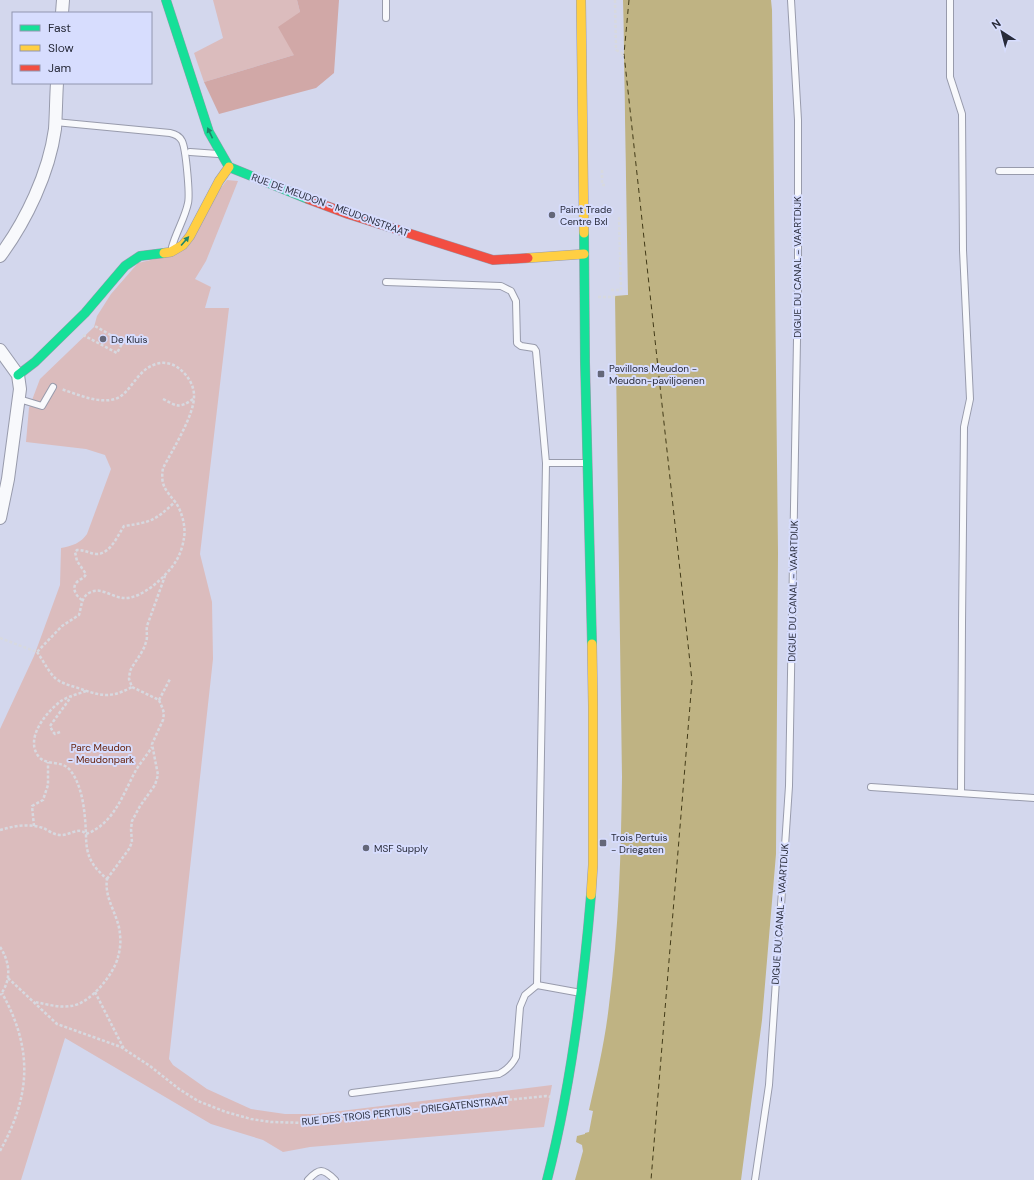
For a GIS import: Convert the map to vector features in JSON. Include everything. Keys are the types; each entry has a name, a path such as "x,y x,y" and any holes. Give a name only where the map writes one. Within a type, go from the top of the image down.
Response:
{"main road":[{"path":"18,374 35,362 85,313 125,266 133,260 145,255 171,252 183,245 190,236 218,181 229,167 209,132 202,114 166,0"},
{"path":"547,1180 558,1138 565,1101 582,993 590,916 593,865 593,706 584,254 581,0"},
{"name":"RUE DE MEUDON - MEUDONSTRAAT","path":"229,167 348,214 493,260 584,254"}],"street":[{"path":"62,12 63,0"},
{"path":"0,256 24,217 42,178 52,144 57,84"},
{"path":"0,350 18,374 20,385 8,479 0,518"}],"lane":[{"path":"386,0 386,18"},
{"name":"DIGUE DU CANAL - VAARTDIJK","path":"755,1180 769,1085 789,786 798,284 798,120 791,0"},
{"path":"950,0 950,77 962,114 963,250 970,399 964,427 961,793"},
{"path":"55,122 170,133 181,139 184,147 189,197 186,212 177,230 171,252"},
{"path":"190,152 221,155"},
{"path":"999,171 1034,171"},
{"path":"352,1093 499,1074 507,1070 516,1057 521,1003 525,995 537,985 546,463 536,351 534,348 521,346 517,343 516,301 511,291 501,286 386,282"},
{"path":"18,399 42,406 53,387"},
{"path":"546,463 588,463"},
{"path":"871,787 1034,798"},
{"path":"537,985 582,993"},
{"path":"308,1180 316,1172 320,1171 329,1175 335,1180"}],"path":[{"path":"615,0 616,50 624,54 622,56"},
{"path":"602,170 602,185 605,185"},
{"path":"611,290 621,290 619,215"},
{"path":"598,297 614,296"},
{"path":"82,335 117,353 123,342 92,325"},
{"path":"37,652 62,626 79,614 82,600 89,592 98,590 118,598 130,598 146,590 165,575 177,560 184,537 183,519 175,502 165,490 162,476 164,468 190,414 194,399 193,386 183,371 172,364 164,363 157,364 146,369 137,376 123,393 114,399 98,399 53,387"},
{"path":"163,399 179,406 187,404 194,399"},
{"path":"82,600 76,595 75,586 77,582 84,578 86,574 76,558 75,552 77,550 96,554 101,553 112,545 124,526 145,523 153,520 159,517 175,502"},
{"path":"86,834 100,827 110,817 139,766 152,747 163,720 164,713 159,700 132,687 129,678 130,671 146,644 147,626 165,575"},
{"path":"0,638 37,652 51,673 58,680 86,691 102,695 111,695 120,693 132,687"},
{"path":"159,700 170,680"},
{"path":"86,691 62,701 52,710 37,728 34,747 42,760 66,766 74,776 85,809 86,847 90,859 97,870 107,879"},
{"path":"60,732 57,734 53,732 51,724 71,697"},
{"path":"34,1002 63,1006 72,1006 81,1003 95,992 107,978 115,965 118,957 120,934 106,892 107,879 129,849 132,842 131,829 135,813 155,785 158,775 152,747"},
{"path":"34,826 32,806 42,800 48,785 48,762"},
{"path":"0,830 13,826 34,826 59,835 68,835 80,830 86,834"},
{"path":"0,947 6,957 8,967 6,986 1,994 12,1011 21,1040 25,1077 21,1102 9,1136 0,1151"},
{"name":"RUE DES TROIS PERTUIS - DRIEGATENSTRAAT","path":"8,978 57,1024 124,1049 198,1101 238,1116 271,1122 309,1123 428,1108 546,1096 556,1099"},
{"path":"95,992 124,1049"}],"green space":[{"path":"213,0 297,0 300,12 294,55 204,82 194,53 223,38"},
{"name":"Parc Meudon - Meudonpark","path":"227,180 238,181 206,261 195,279 211,287 205,308 229,308 200,554 212,602 213,659 169,1059 173,1065 207,1089 251,1109 285,1114 316,1114 552,1085 544,1127 310,1147 283,1152 263,1140 211,1124 65,1038 21,1180 0,1180 0,729 34,656 60,585 61,548 76,544 87,534 111,469 105,455 86,449 26,442 29,408 40,379 94,327 97,316 111,294 138,263 168,256"}],"shaded area":[{"path":"297,0 339,0 334,73 316,88 219,114 204,82 294,55 278,27 300,12"},
{"path":"623,0 771,0 772,10 778,553 776,854 762,1020 741,1180 575,1180 583,1151 582,1145 576,1142 577,1136 589,1132 593,1111 589,1110 607,1018 615,948 620,863 622,777 615,296 627,295"}],"pier":[{"path":"621,0 623,0 628,295 613,295 626,293"}],"ferry route":[{"path":"629,0 624,54 692,681 651,1180"}],"traffic: fast":[{"path":"166,0 209,132 229,167 308,199"},
{"path":"584,233 585,362 592,644"},
{"path":"18,375 35,362 85,313 125,266 140,256 164,253"},
{"path":"547,1180 563,1110 575,1039 591,895"}],"traffic: slow":[{"path":"581,0 584,233"},
{"path":"164,253 171,252 183,245 190,236 219,181 229,167"},
{"path":"528,258 584,254"},
{"path":"591,895 593,865 592,644"}],"traffic: jam":[{"path":"308,199 348,214 493,260 528,258"}],"place":[{"name":"Paint Trade Centre Bxl","path":"552,215"},
{"name":"De Kluis","path":"103,339"},
{"name":"Pavillons Meudon - Meudon-paviljoenen","path":"601,374"},
{"name":"Trois Pertuis - Driegaten","path":"603,843"},
{"name":"MSF Supply","path":"366,848"}]}
